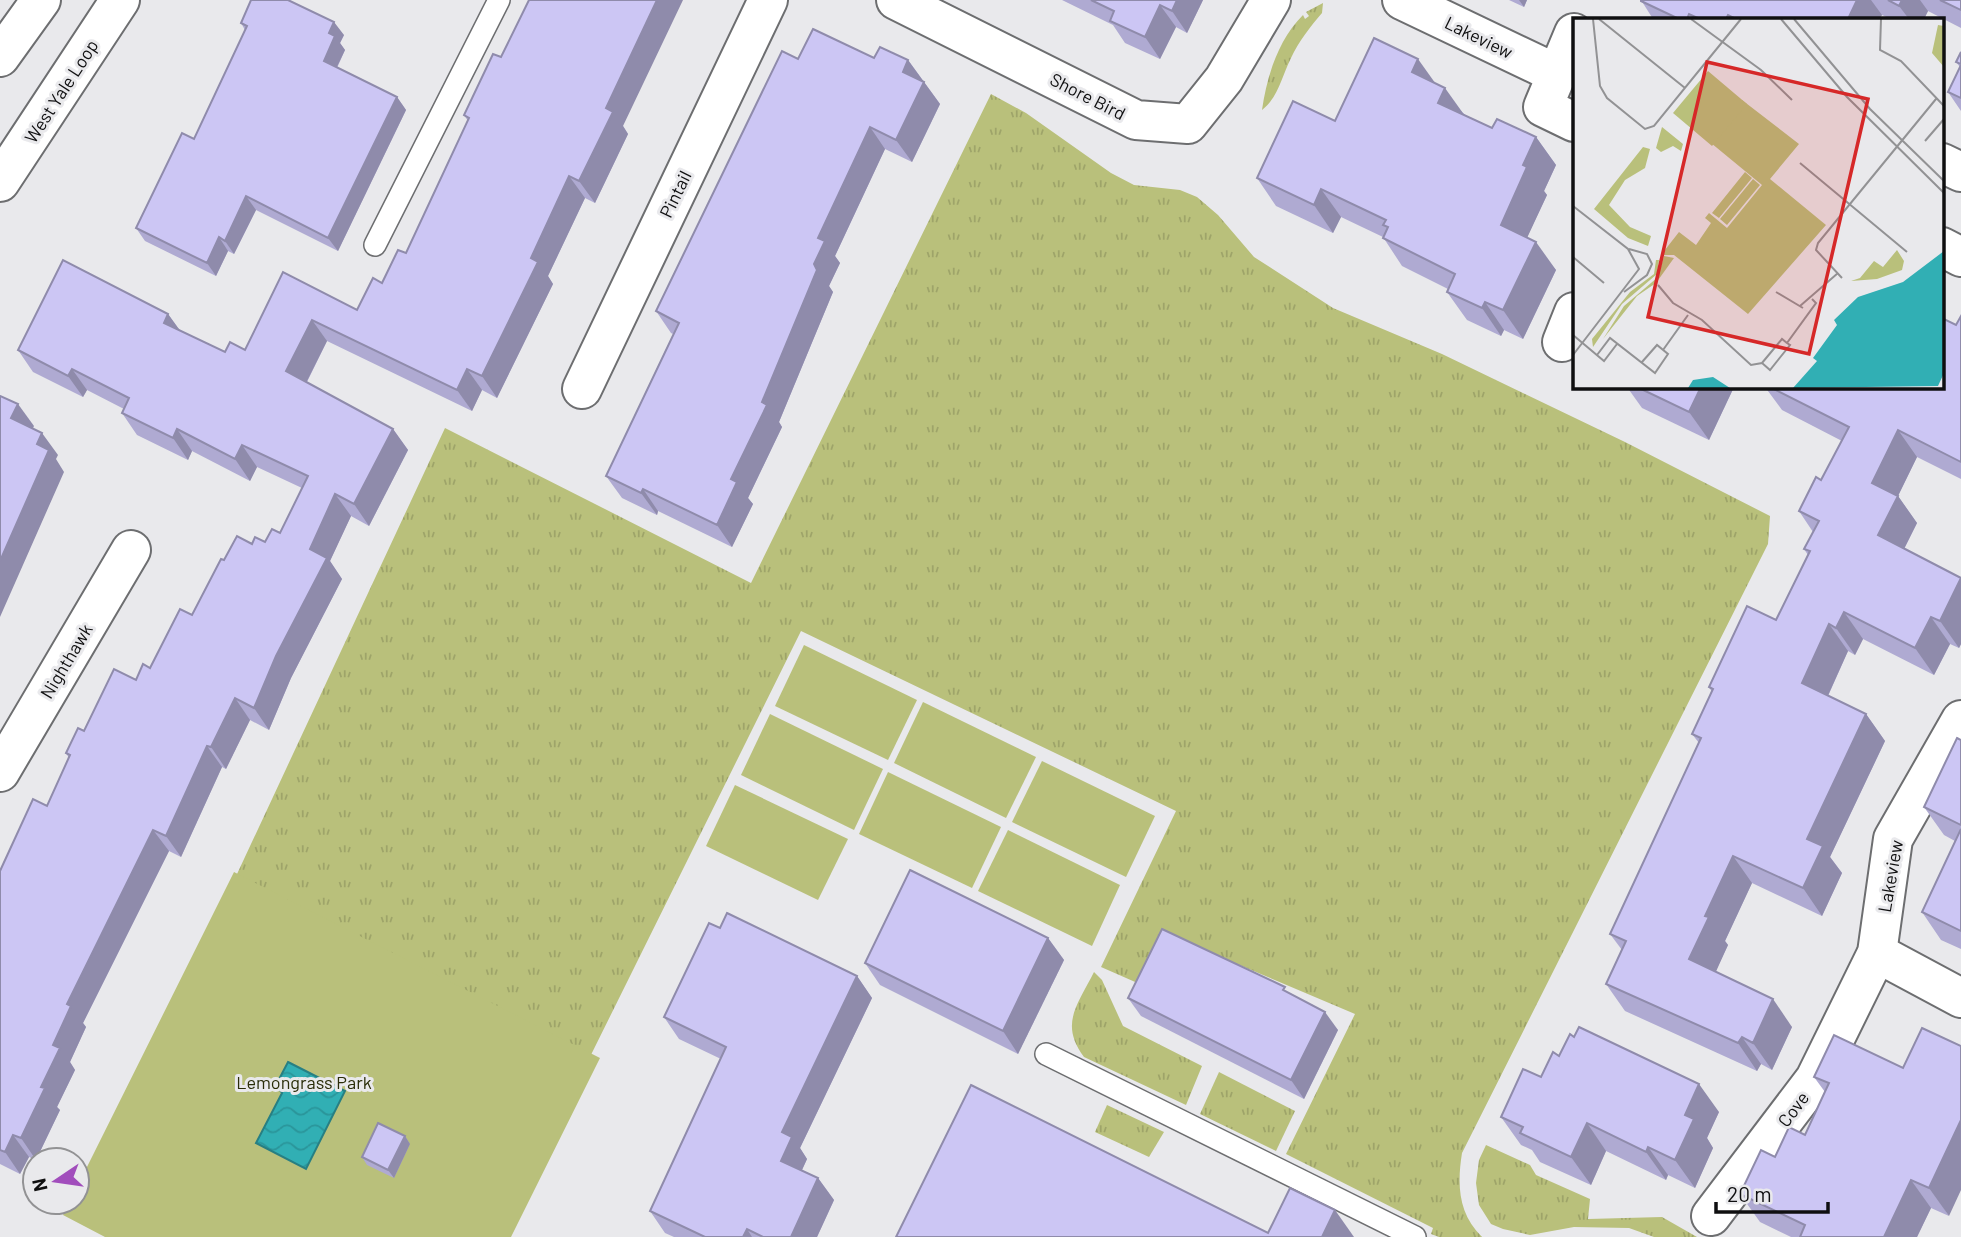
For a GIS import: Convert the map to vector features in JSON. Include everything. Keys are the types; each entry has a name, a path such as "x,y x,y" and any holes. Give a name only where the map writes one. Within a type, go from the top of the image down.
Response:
{"street":[{"path":"0,57 41,0"},
{"name":"West Yale Loop","path":"0,182 120,0"},
{"name":"Pintail","path":"582,389 768,0"},
{"name":"Shore Bird","path":"896,0 1136,120 1188,124 1224,79 1271,0"},
{"name":"Lakeview","path":"1402,0 1557,74"},
{"path":"1573,35 1543,107 1573,122"},
{"path":"1944,164 1961,173"},
{"path":"1944,248 1961,257"},
{"name":"Nighthawk","path":"0,772 131,550"},
{"name":"Lakeview","path":"1877,953 1894,839 1961,720"},
{"path":"1877,953 1961,998"},
{"name":"Cove","path":"1711,1216 1815,1079 1877,953"}],"lane":[{"path":"375,245 499,0"},
{"path":"1046,1054 1415,1237"}],"green space":[{"path":"1323,3 1322,13 1298,46 1276,93 1262,110 1267,84 1280,47 1303,15 1305,19 1309,16 1306,12"},
{"path":"991,94 1026,113 1111,173 1134,185 1180,190 1197,197 1218,215 1254,257 1333,308 1442,354 1625,442 1770,516 1768,544 1462,1153 1461,1198 1468,1218 1482,1237 1439,1237 1431,1234 1433,1228 1286,1154 1355,1014 1166,934 1142,985 1101,967 1176,811 801,631 581,1075 217,917 445,428 751,583"},
{"path":"804,645 917,700 888,760 775,706"},
{"path":"923,702 1036,757 1006,818 894,763"},
{"path":"770,714 883,769 854,830 741,775"},
{"path":"1042,761 1155,816 1126,877 1012,822"},
{"path":"888,772 1001,827 972,888 859,834"},
{"path":"735,785 848,839 818,900 706,846"},
{"path":"1008,830 1120,885 1092,946 978,891"},
{"name":"Lemongrass Park","path":"234,872 600,1058 511,1237 105,1237 65,1216 91,1216 91,1159"},
{"path":"1094,972 1102,980 1123,1026 1202,1066 1186,1105 1084,1057 1073,1034 1072,1024 1077,1004"},
{"path":"1219,1072 1295,1111 1276,1151 1200,1114"},
{"path":"1107,1105 1164,1132 1149,1157 1095,1132"},
{"path":"1486,1145 1530,1165 1536,1175 1590,1199 1588,1219 1662,1217 1697,1237 1654,1237 1629,1228 1574,1227 1530,1235 1491,1224 1479,1205 1476,1183 1479,1160"}],"water":[{"path":"288,1062 345,1091 306,1169 256,1143 282,1093 276,1085"}],"building":[{"path":"251,0 288,0 334,22 329,33 335,36 324,61 397,97 328,238 246,196 225,241 219,237 207,263 136,228 182,133 194,139 247,26 241,23"},
{"path":"529,0 657,0 606,108 613,112 579,181 569,176 531,258 538,262 482,376 467,369 457,390 312,320 286,371 393,429 354,504 335,494 310,549 327,558 276,656 254,708 235,698 211,747 207,746 166,836 153,830 67,1004 71,1006 53,1045 60,1048 41,1087 45,1088 21,1138 13,1135 5,1152 0,1150 0,871 33,799 47,806 70,755 66,753 78,728 84,731 114,669 136,680 143,664 150,668 180,609 192,615 221,559 224,560 237,536 252,544 255,537 265,542 272,529 280,533 308,476 242,445 235,459 177,429 173,438 122,413 129,398 72,369 68,376 18,350 63,260 168,314 164,323 225,352 230,342 245,350 283,272 357,310 373,278 382,283 398,250 406,253 469,118 464,115 493,54 501,57"},
{"path":"1091,0 1177,0 1172,11 1160,5 1145,37 1110,21 1114,11"},
{"path":"1857,0 1848,18 1734,18 1728,15 1726,18 1698,18 1689,14 1687,18 1677,18 1641,1"},
{"path":"1888,0 1902,0 1899,6"},
{"path":"1940,0 1961,0 1961,10"},
{"path":"813,29 874,58 880,47 908,60 903,72 924,82 896,140 870,127 818,238 825,241 814,264 817,270 762,402 767,405 731,479 737,482 717,525 643,489 641,493 606,476 679,323 656,311 782,51 798,59"},
{"path":"1374,38 1418,59 1412,72 1445,88 1438,103 1492,128 1497,119 1536,137 1523,165 1527,167 1501,225 1536,242 1503,310 1485,302 1482,308 1447,292 1455,274 1383,238 1388,227 1383,225 1386,220 1321,189 1314,205 1257,178 1293,101 1335,121"},
{"path":"1961,65 1961,98 1948,92"},
{"path":"1961,316 1961,462 1898,430 1872,483 1898,496 1878,535 1961,578 1940,621 1931,617 1915,648 1844,612 1836,628 1829,624 1802,683 1866,714 1807,839 1823,846 1803,888 1733,856 1705,916 1709,917 1689,959 1773,999 1753,1043 1742,1037 1738,1043 1606,984 1626,941 1610,934 1701,738 1692,734 1713,689 1709,687 1747,606 1776,620 1810,551 1804,549 1819,521 1799,511 1816,477 1821,480 1849,427 1772,388 1944,388 1944,319 1956,325"},
{"path":"1639,388 1701,388 1689,412"},
{"path":"0,396 18,404 11,418 42,433 37,444 49,450 0,561"},
{"path":"1957,738 1961,740 1961,825 1924,807"},
{"path":"1961,829 1961,931 1922,912"},
{"path":"910,870 1048,938 1003,1031 865,963"},
{"path":"727,913 857,976 782,1132 792,1137 781,1161 818,1178 791,1237 763,1237 747,1229 743,1237 705,1237 650,1211 726,1047 664,1017 709,923 720,928"},
{"path":"1162,929 1285,987 1283,990 1325,1012 1291,1080 1128,998"},
{"path":"1579,1027 1699,1084 1685,1115 1694,1119 1675,1160 1648,1147 1646,1152 1587,1123 1571,1157 1520,1133 1523,1127 1501,1117 1523,1069 1541,1077 1553,1052 1559,1056 1570,1034 1574,1037"},
{"path":"1922,1028 1961,1046 1961,1120 1929,1188 1911,1180 1884,1237 1800,1237 1805,1225 1740,1194 1761,1150 1775,1157 1789,1127 1805,1135 1829,1083 1814,1077 1834,1035 1903,1068"},
{"path":"971,1085 1268,1233 1290,1188 1335,1210 1322,1237 896,1237"},
{"path":"378,1123 405,1136 388,1170 362,1157"}]}
